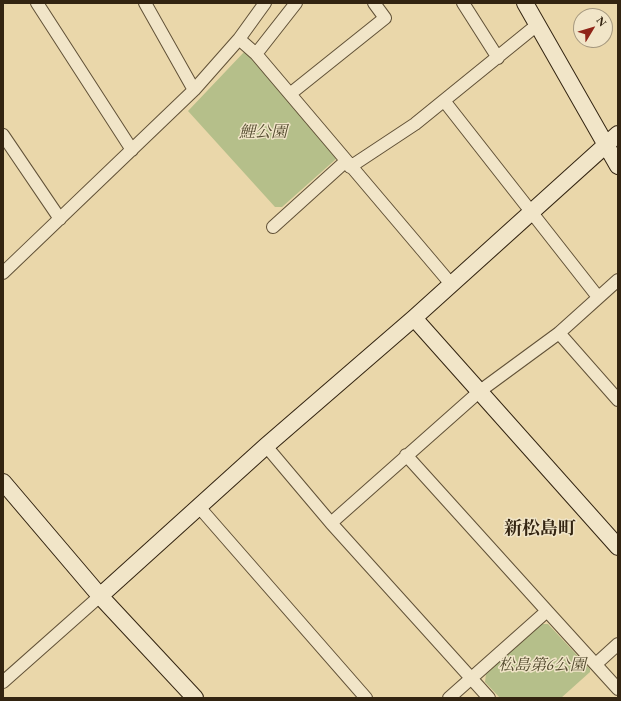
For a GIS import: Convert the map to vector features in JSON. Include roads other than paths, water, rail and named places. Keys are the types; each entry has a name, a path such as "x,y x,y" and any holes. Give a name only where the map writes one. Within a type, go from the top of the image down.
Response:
{"street":[{"path":"38,3 132,150"},
{"path":"145,3 194,90"},
{"path":"256,54 296,3"},
{"path":"290,94 385,18 374,3"},
{"path":"463,3 498,58"},
{"path":"525,3 618,166"},
{"path":"3,273 194,90 239,39 263,4"},
{"path":"272,227 348,164 415,124 444,102 537,25"},
{"path":"239,39 256,54 451,284"},
{"path":"444,102 598,297"},
{"path":"3,682 266,446 414,318 618,134"},
{"path":"3,135 60,219"},
{"path":"331,523 480,391 559,333 618,280"},
{"path":"414,318 618,547"},
{"path":"559,333 618,400"},
{"path":"266,446 331,523 489,698"},
{"path":"406,455 618,689"},
{"path":"3,482 100,596 195,698"},
{"path":"199,507 366,698"},
{"path":"449,698 547,611"},
{"path":"596,664 618,644"}],"district":[{"name":"新松島町","path":"540,529"}],"park label":[{"name":"鯉公園","path":"263,133"},
{"name":"松島第6公園","path":"542,666"}]}
